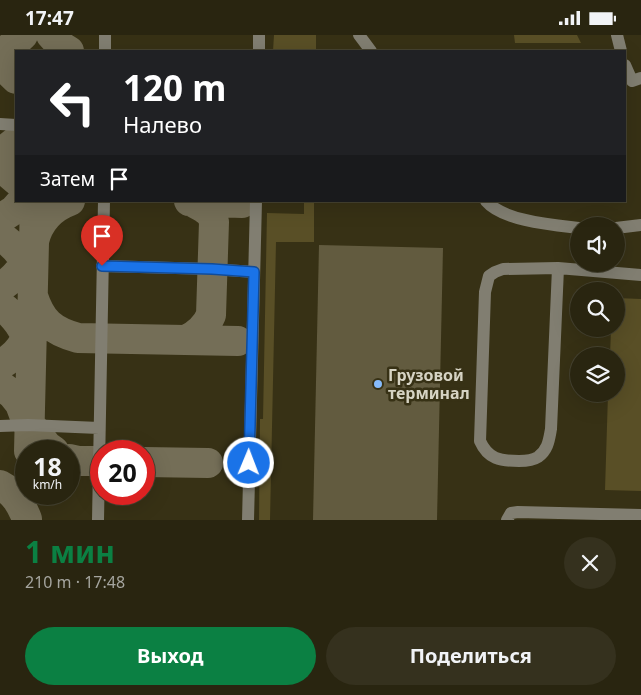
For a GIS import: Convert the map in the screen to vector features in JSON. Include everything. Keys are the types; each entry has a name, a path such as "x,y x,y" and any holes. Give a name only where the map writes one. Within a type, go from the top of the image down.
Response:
{"lane":[{"path":"105,35 105,50"},
{"path":"258,50 259,35"},
{"path":"358,35 370,50"},
{"path":"617,35 621,50"},
{"path":"626,67 632,81 641,78"},
{"path":"0,124 15,125"},
{"path":"98,520 104,202"},
{"path":"248,520 256,202"},
{"path":"487,202 503,214 570,227"},
{"path":"625,227 641,225"},
{"path":"102,266 254,272"},
{"path":"558,268 549,443 537,458 528,461 503,461 490,455 480,441 485,292 489,276 504,269 558,268 641,275"},
{"path":"0,426 28,425 99,428"},
{"path":"507,520 508,515 518,512 641,515"}],"shaded area":[{"path":"274,35 316,35 316,50 273,50"},
{"path":"514,35 577,35 581,43 515,43"},
{"path":"304,202 314,202 314,242 276,242 270,520 259,520 260,419 263,419 267,213 304,214"},
{"path":"625,298 641,299 641,491 605,490 608,402 625,402 625,347 610,347 611,337 625,337"}],"building":[{"name":"Грузовой терминал","path":"319,245 443,248 437,520 313,520"}],"taxiway":[{"path":"0,54 23,35"},
{"path":"51,35 67,50"},
{"path":"0,67 7,70 15,78"},
{"path":"0,152 15,142"},
{"path":"0,166 15,179"},
{"path":"0,219 14,210 21,202"},
{"path":"29,440 35,202"},
{"path":"34,241 39,227 47,216 57,207 68,202"},
{"path":"186,340 201,330 211,315 214,222 208,212 193,202"},
{"path":"216,202 242,203"},
{"path":"0,236 12,245 20,255 27,267 31,281"},
{"path":"0,287 19,270 31,248"},
{"path":"33,296 36,305 49,324 61,332 78,338 238,341"},
{"path":"0,305 19,324 31,348"},
{"path":"0,365 12,357 20,348 32,324"},
{"path":"0,385 12,394 20,404 29,428"},
{"path":"30,424 42,440"},
{"path":"80,461 90,461"},
{"path":"155,462 208,463"},
{"path":"0,485 17,499 27,519"}],"place":[{"name":"Грузовой терминал","path":"378,384"}],"route":[{"path":"102,266 254,272 249,463"}]}
